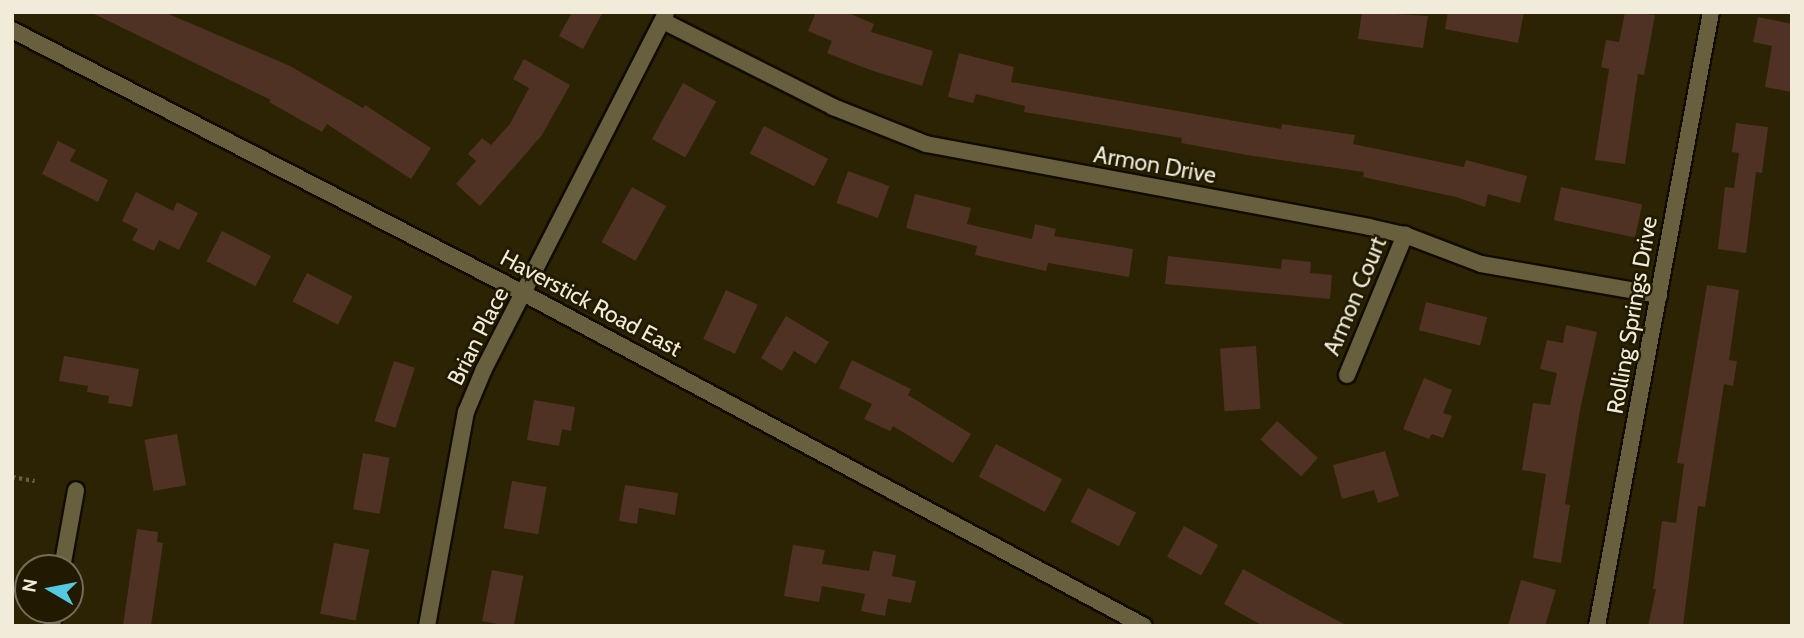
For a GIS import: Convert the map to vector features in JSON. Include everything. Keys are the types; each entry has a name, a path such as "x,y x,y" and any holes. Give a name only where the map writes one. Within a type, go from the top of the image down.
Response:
{"street":[{"name":"Rolling Springs Drive","path":"1597,626 1711,12"},
{"name":"Armon Drive","path":"665,17 833,107 926,144 1405,235 1481,264 1659,295"},
{"name":"Brian Place","path":"427,626 466,412 484,369 665,17"},
{"name":"Haverstick Road East","path":"12,30 525,293 1144,626"},
{"name":"Armon Court","path":"1347,374 1405,235"},
{"path":"65,554 76,491"}],"path":[{"path":"12,477 35,481"}],"building":[{"path":"90,12 164,12 290,66 363,108 365,105 431,148 411,179 327,124 322,132 269,102 271,100"},
{"path":"572,12 603,12 583,49 559,36"},
{"path":"816,12 846,12 874,24 871,32 933,51 922,86 827,53 832,41 808,31"},
{"path":"1362,12 1428,16 1423,48 1358,39"},
{"path":"1448,12 1524,12 1518,43 1445,29"},
{"path":"1625,12 1655,15 1644,75 1638,74 1625,164 1595,160 1609,69 1601,67 1606,40 1619,42"},
{"path":"1758,17 1792,24 1792,92 1765,87 1772,46 1753,42"},
{"path":"959,53 1014,67 1011,82 1281,129 1282,124 1355,135 1353,144 1464,167 1466,160 1527,176 1520,203 1488,194 1485,207 1456,197 1363,177 1364,172 1253,156 1181,143 1182,138 1024,112 1025,106 976,94 973,103 948,97"},
{"path":"524,59 570,85 542,135 480,206 456,184 476,161 468,154 482,138 491,145 510,124 529,88 513,79"},
{"path":"683,83 716,101 685,157 652,139"},
{"path":"1736,123 1768,127 1762,173 1756,172 1746,253 1718,249 1725,187 1734,188 1739,153 1732,152"},
{"path":"764,126 828,159 814,186 750,154"},
{"path":"58,141 76,150 70,161 108,180 98,202 42,174"},
{"path":"848,171 889,186 878,218 836,203"},
{"path":"632,187 666,206 636,261 601,242"},
{"path":"1561,187 1642,204 1635,238 1554,220"},
{"path":"136,192 173,211 177,202 198,213 179,250 159,240 154,251 132,240 138,229 122,221"},
{"path":"915,194 971,208 967,224 1032,239 1035,224 1056,229 1054,236 1133,249 1129,277 1048,263 1046,271 975,255 977,246 906,228"},
{"path":"222,231 271,256 256,286 207,261"},
{"path":"1168,256 1281,269 1282,259 1311,262 1310,273 1332,275 1330,299 1165,284"},
{"path":"307,273 352,296 338,325 292,302"},
{"path":"1707,285 1739,290 1729,360 1737,361 1733,386 1724,384 1705,507 1698,506 1683,626 1648,626 1656,589 1653,589 1662,521 1676,523 1684,464 1677,463"},
{"path":"726,290 758,305 735,354 703,339"},
{"path":"1426,302 1487,317 1480,345 1419,330"},
{"path":"786,316 829,342 816,364 794,351 782,371 761,358"},
{"path":"1566,325 1597,332 1580,410 1565,504 1570,505 1561,563 1533,558 1546,474 1522,470 1533,403 1550,405 1557,373 1540,369 1547,340 1563,343"},
{"path":"1256,346 1260,409 1224,411 1220,349"},
{"path":"64,356 139,369 132,407 108,403 109,396 87,392 88,386 59,381"},
{"path":"852,360 911,389 908,395 971,434 953,463 893,426 890,431 864,419 872,404 839,388"},
{"path":"394,361 415,368 395,428 375,421"},
{"path":"1424,378 1452,390 1443,413 1452,416 1443,438 1432,434 1429,439 1403,429"},
{"path":"534,400 575,407 571,431 562,429 559,446 527,440"},
{"path":"1277,421 1318,458 1301,476 1260,440"},
{"path":"177,434 186,485 154,491 145,440"},
{"path":"996,444 1062,479 1045,512 979,477"},
{"path":"1385,451 1399,496 1378,503 1374,490 1342,499 1333,465"},
{"path":"363,453 390,458 380,514 353,509"},
{"path":"512,481 546,487 538,534 504,528"},
{"path":"625,485 678,493 675,515 639,508 637,524 619,521"},
{"path":"1088,488 1136,513 1119,546 1071,522"},
{"path":"1184,526 1218,545 1201,576 1167,557"},
{"path":"137,529 158,532 157,542 163,543 151,626 123,626"},
{"path":"334,543 369,550 356,621 320,614"},
{"path":"793,545 825,550 822,564 869,571 873,551 896,555 892,576 916,581 911,603 888,599 885,616 861,611 865,594 822,586 819,602 784,596"},
{"path":"1243,569 1348,626 1263,626 1224,604"},
{"path":"492,570 523,576 514,626 482,621"},
{"path":"1521,580 1556,590 1545,626 1508,626"}]}
